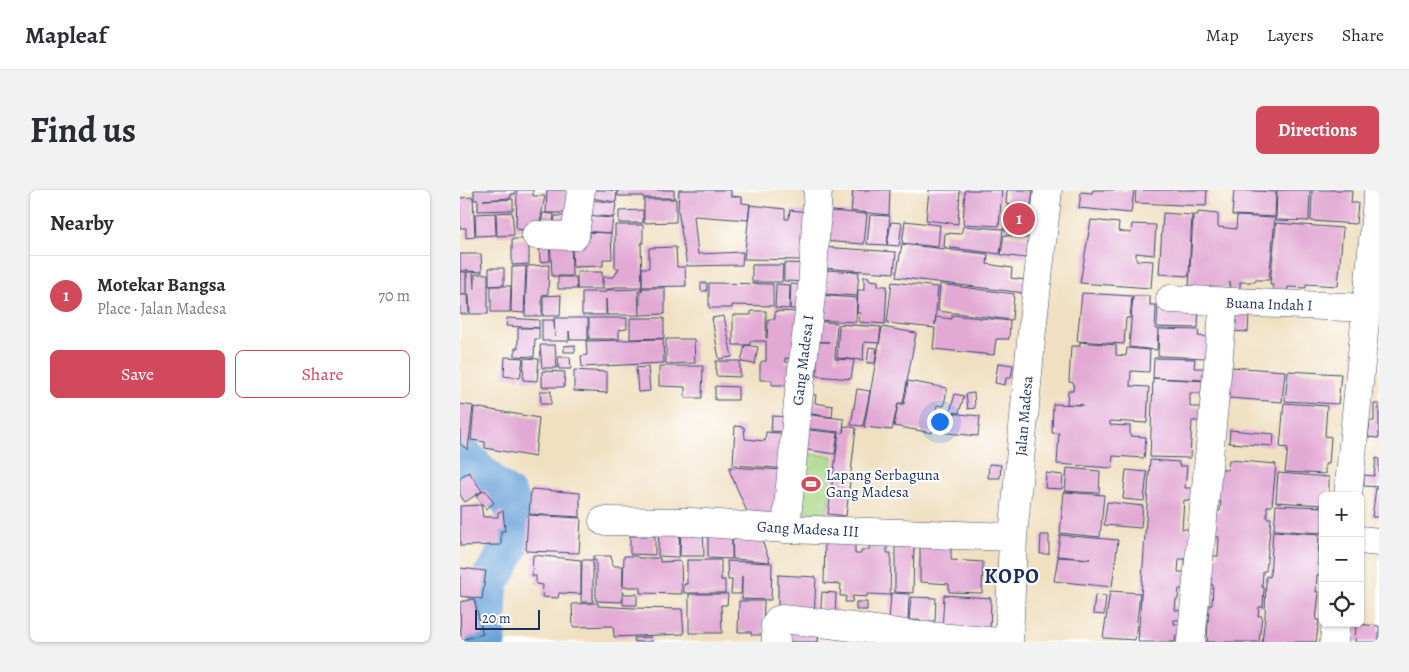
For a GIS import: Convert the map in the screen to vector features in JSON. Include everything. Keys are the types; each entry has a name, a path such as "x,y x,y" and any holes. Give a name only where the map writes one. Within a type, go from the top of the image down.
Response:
{"street":[{"path":"536,236 575,236 581,190"},
{"name":"Gang Madesa I","path":"786,529 798,402 812,288 818,190"},
{"name":"Jalan Madesa","path":"1009,642 1013,537 1032,330 1048,190"},
{"path":"1349,492 1368,392 1367,308 1378,190"},
{"name":"Buana Indah I","path":"1170,299 1367,308"},
{"path":"1191,642 1224,302"},
{"name":"Gang Madesa III","path":"604,521 692,522 786,529 1013,537"},
{"path":"1364,540 1379,542"},
{"path":"776,642 775,626 778,620 781,619 822,622 913,635 1000,642"},
{"path":"1334,642 1336,627"}],"green space":[{"name":"Lapang Serbaguna Gang Madesa","path":"796,453 833,456 827,515 790,512"}],"building":[{"path":"474,190 515,190 515,194 511,194 511,198 483,200 513,199 513,210 478,211 478,200 474,200"},
{"path":"517,190 533,190 533,196 545,196 538,232 516,229"},
{"path":"547,190 577,190 573,213 546,213"},
{"path":"585,190 617,191 616,202 585,197"},
{"path":"618,190 674,190 674,198 618,196"},
{"path":"679,190 731,190 731,196 742,197 742,203 750,204 748,220 694,216 698,254 743,252 742,265 687,266 678,210"},
{"path":"853,190 890,190 889,215 851,211"},
{"path":"929,190 960,190 958,224 926,220"},
{"path":"965,190 1002,190 999,226 963,224"},
{"path":"1007,190 1033,190 1031,207 1006,204"},
{"path":"1093,190 1134,190 1131,213 1079,208 1081,192 1092,193"},
{"path":"1136,190 1207,190 1206,206 1135,203"},
{"path":"1234,190 1276,192 1275,217 1232,215"},
{"path":"1277,190 1310,190 1309,221 1276,220"},
{"path":"1312,190 1352,190 1351,203 1358,203 1356,224 1311,221"},
{"path":"473,197 475,237 466,238 466,228 460,228 460,198"},
{"path":"583,199 616,203 614,217 581,215"},
{"path":"644,199 676,199 676,222 644,223"},
{"path":"750,205 785,209 785,219 789,219 790,210 809,212 808,260 744,259"},
{"path":"1007,206 1034,209 1031,233 1004,230"},
{"path":"643,210 643,223 619,223 619,211"},
{"path":"820,210 867,214 864,244 821,241"},
{"path":"512,212 514,235 497,236 496,213"},
{"path":"1198,212 1218,214 1218,227 1236,229 1237,216 1275,218 1269,280 1240,282 1240,289 1230,289 1230,282 1229,288 1189,287 1193,215 1198,215"},
{"path":"495,213 496,235 476,236 475,214"},
{"path":"543,213 554,214 552,233 540,233"},
{"path":"1163,213 1192,215 1189,276 1159,274"},
{"path":"870,215 890,216 887,245 867,244"},
{"path":"555,216 573,216 553,233"},
{"path":"583,216 613,218 611,233 581,231"},
{"path":"1091,220 1119,223 1118,231 1131,233 1132,224 1156,225 1154,255 1136,253 1136,260 1153,261 1151,288 1080,283"},
{"path":"905,221 940,225 938,247 902,243"},
{"path":"891,222 902,223 899,246 887,245"},
{"path":"1276,223 1343,228 1338,286 1306,284 1306,288 1288,287 1287,291 1272,290 1273,285 1270,285"},
{"path":"615,225 643,225 643,243 641,243 642,287 603,289 603,277 614,277 619,268 615,268"},
{"path":"963,226 1003,229 1000,254 944,247 945,233 961,234"},
{"path":"578,232 611,233 612,259 603,259 603,266 573,267 572,248"},
{"path":"1004,235 1029,238 1026,258 1001,255"},
{"path":"550,237 571,237 572,276 552,276"},
{"path":"512,239 529,239 529,264 512,265"},
{"path":"539,241 549,241 550,261 540,262"},
{"path":"902,244 988,254 987,264 1012,268 1011,278 1025,280 1024,293 896,277"},
{"path":"676,247 677,267 685,267 686,286 642,287 642,268 649,268 649,248"},
{"path":"822,247 896,252 894,273 821,268"},
{"path":"460,254 481,254 482,272 467,271 467,269 466,271 460,271"},
{"path":"784,263 812,264 810,282 784,281"},
{"path":"549,265 548,294 542,295 542,316 525,316 527,266"},
{"path":"752,265 783,265 782,282 752,282"},
{"path":"526,266 524,313 511,312 512,267"},
{"path":"489,268 504,268 504,285 489,286"},
{"path":"825,270 859,272 857,296 823,294"},
{"path":"460,272 466,272 466,294 460,294"},
{"path":"467,272 473,272 474,289 475,274 488,274 488,314 470,314 469,294 467,294"},
{"path":"577,272 602,272 602,289 577,289"},
{"path":"864,276 869,277 869,280 878,281 878,286 887,286 885,324 859,322 860,313 857,313 858,290 864,290"},
{"path":"558,277 576,277 577,289 558,289"},
{"path":"892,282 938,287 935,325 936,317 952,319 952,315 1010,321 1009,339 996,339 994,355 933,349 935,328 887,323"},
{"path":"701,283 707,283 707,291 701,291"},
{"path":"709,283 773,284 773,306 732,305 732,308 709,308"},
{"path":"776,284 790,285 789,309 775,308"},
{"path":"791,284 809,285 808,309 790,309"},
{"path":"940,284 1014,294 1012,320 938,311"},
{"path":"491,286 511,286 510,312 491,312"},
{"path":"665,288 665,314 640,315 640,289"},
{"path":"638,289 639,315 607,315 606,299 606,315 582,315 582,292"},
{"path":"1082,293 1132,296 1130,318 1126,318 1124,344 1077,341"},
{"path":"460,295 468,295 469,314 460,314"},
{"path":"561,295 560,316 543,316 543,296"},
{"path":"818,295 857,298 856,322 816,320"},
{"path":"1133,296 1150,296 1150,305 1156,305 1155,329 1158,329 1157,350 1129,347"},
{"path":"1158,305 1199,306 1198,328 1157,327"},
{"path":"751,311 766,311 766,338 768,319 775,319 775,311 800,312 798,359 785,358 785,362 798,363 797,385 772,385 772,380 760,380 760,364 762,361 766,361 766,341 750,341 750,345 733,345 733,315 751,315"},
{"path":"1233,313 1249,314 1248,332 1232,331"},
{"path":"724,316 732,357 719,359 712,318"},
{"path":"507,318 539,320 539,328 506,326"},
{"path":"554,318 588,318 588,340 570,340 569,331 569,341 542,341 542,320 554,320 555,337"},
{"path":"589,318 627,318 627,329 619,330 619,339 589,339"},
{"path":"630,318 664,318 664,338 630,339"},
{"path":"813,321 837,323 835,359 854,360 851,379 817,376 817,362 811,342 829,342 812,341"},
{"path":"839,324 881,327 879,343 864,342 863,360 837,358"},
{"path":"882,327 916,333 903,403 898,403 892,430 864,427"},
{"path":"518,328 539,328 539,339 535,339 534,357 515,356 515,348 518,348"},
{"path":"1159,329 1199,330 1198,336 1208,337 1206,358 1158,356"},
{"path":"663,339 664,363 582,367 581,356 587,355 586,341"},
{"path":"666,339 694,339 695,363 666,364"},
{"path":"1080,342 1116,345 1116,355 1126,356 1127,348 1150,350 1149,372 1131,371 1130,386 1149,387 1147,423 1110,421 1110,425 1130,426 1130,436 1146,437 1144,458 1113,456 1112,468 1057,464 1059,433 1052,433 1053,404 1083,405 1067,404 1068,391 1073,391 1074,383 1069,382 1071,346 1080,346"},
{"path":"540,345 555,345 557,368 542,368"},
{"path":"575,345 575,352 564,352 564,346"},
{"path":"745,345 758,347 755,364 741,362"},
{"path":"869,347 877,348 875,363 867,363"},
{"path":"505,357 523,358 520,378 504,376"},
{"path":"558,357 570,357 571,369 559,369"},
{"path":"524,358 539,359 537,381 523,380"},
{"path":"1154,358 1195,359 1194,368 1206,368 1205,380 1153,378"},
{"path":"716,361 740,361 740,377 716,376"},
{"path":"998,363 1013,365 1011,378 1006,378 1005,385 995,383"},
{"path":"659,366 703,366 702,398 685,398 685,387 659,386"},
{"path":"648,367 650,391 638,392 636,368"},
{"path":"1231,367 1285,371 1282,402 1228,398"},
{"path":"574,370 607,372 607,393 574,391"},
{"path":"542,371 565,372 564,387 542,387"},
{"path":"1288,371 1341,374 1338,404 1285,401"},
{"path":"1153,378 1206,381 1205,393 1190,393 1190,407 1202,407 1201,421 1192,421 1190,458 1150,457"},
{"path":"908,381 947,388 944,406 937,405 932,433 894,426 898,404 904,404"},
{"path":"715,386 738,387 738,400 715,400"},
{"path":"857,389 870,391 863,426 851,425"},
{"path":"540,391 551,391 551,404 541,404"},
{"path":"974,393 975,408 968,409 966,394"},
{"path":"806,394 816,395 815,403 833,406 832,417 798,412"},
{"path":"955,394 964,396 959,413 950,412"},
{"path":"1284,403 1327,406 1325,436 1331,437 1329,464 1325,464 1325,474 1285,472 1288,448 1280,447"},
{"path":"460,404 473,406 468,450 460,444"},
{"path":"1374,404 1379,404 1379,438 1368,437 1370,421 1374,421"},
{"path":"474,407 539,418 535,457 485,448 485,442 471,440"},
{"path":"939,412 980,416 978,436 937,432"},
{"path":"804,414 844,419 843,433 844,426 856,428 846,516 828,514 839,432 803,428"},
{"path":"772,416 794,417 793,432 771,431"},
{"path":"735,426 744,427 745,439 765,441 766,432 793,434 791,469 733,465"},
{"path":"809,430 838,433 835,454 801,449"},
{"path":"1230,430 1274,434 1273,446 1229,443"},
{"path":"1376,458 1379,459 1379,487 1364,486 1364,475 1374,476"},
{"path":"1150,460 1179,462 1179,466 1187,466 1185,488 1194,488 1193,501 1184,500 1182,529 1190,529 1188,559 1179,559 1178,572 1187,572 1185,589 1179,589 1178,599 1176,599 1175,610 1183,611 1183,620 1174,620 1174,624 1182,624 1182,635 1176,635 1175,642 1138,642"},
{"path":"1229,460 1276,464 1272,506 1267,506 1267,518 1271,518 1266,571 1263,571 1263,607 1259,607 1258,616 1262,616 1259,642 1207,642 1209,605 1212,605 1213,585 1211,585 1210,556 1218,556 1219,537 1211,536 1213,510 1220,511 1221,502 1213,501 1215,469 1228,470"},
{"path":"989,464 1001,465 1000,478 988,478"},
{"path":"730,467 783,470 782,514 753,526 730,472"},
{"path":"1067,468 1100,471 1099,493 1065,491"},
{"path":"1126,470 1147,472 1144,501 1123,499"},
{"path":"469,472 482,491 465,502 460,495 460,477"},
{"path":"1046,473 1063,475 1062,489 1045,488"},
{"path":"1278,473 1329,477 1329,492 1319,492 1319,505 1276,502"},
{"path":"1376,488 1379,488 1379,517 1372,517"},
{"path":"531,489 580,493 580,517 529,514"},
{"path":"485,490 494,503 486,509 476,496"},
{"path":"1064,492 1104,495 1100,537 1060,533"},
{"path":"1107,502 1143,506 1141,528 1104,525"},
{"path":"481,505 483,517 498,517 498,512 503,511 505,531 501,531 501,545 460,546 460,506"},
{"path":"1276,505 1319,507 1319,533 1274,530"},
{"path":"528,515 581,518 579,553 526,551"},
{"path":"659,522 680,523 679,557 658,556"},
{"path":"732,526 732,559 708,558 708,530"},
{"path":"681,527 703,527 704,556 680,556"},
{"path":"757,527 770,562 733,559 732,536"},
{"path":"1273,531 1319,534 1319,575 1317,575 1316,592 1319,592 1316,620 1319,620 1316,642 1262,642 1266,576 1270,577"},
{"path":"1041,535 1049,535 1049,554 1040,554"},
{"path":"1060,535 1118,540 1112,587 1054,581 1058,557 1090,559 1057,556"},
{"path":"630,536 655,536 655,555 630,554"},
{"path":"825,538 855,540 855,554 861,554 861,550 869,550 870,543 887,543 887,553 891,553 890,595 867,594 867,597 853,596 852,602 845,602 846,596 840,596 841,584 824,583"},
{"path":"895,538 951,543 951,560 983,562 982,593 949,592 949,584 920,582 920,545 914,545 913,593 895,592"},
{"path":"533,555 581,560 581,594 559,593 558,598 542,597 543,585 536,584 536,576 532,576"},
{"path":"593,556 611,556 612,566 623,566 622,602 596,601 596,560 593,560"},
{"path":"624,556 660,558 660,562 681,561 682,594 640,593 640,587 623,587"},
{"path":"582,560 593,560 593,602 581,602"},
{"path":"687,560 721,560 721,580 725,580 725,593 684,593 684,584 687,584"},
{"path":"727,561 772,563 771,600 742,599 742,576 741,594 731,594 732,580 728,580"},
{"path":"460,568 486,571 482,599 460,596"},
{"path":"778,575 816,577 814,619 778,617"},
{"path":"1110,591 1140,593 1135,640 1103,638"},
{"path":"822,592 836,593 835,621 820,620"},
{"path":"891,593 909,594 908,622 889,621"},
{"path":"623,594 637,594 637,605 623,605"},
{"path":"689,594 728,594 727,605 721,605 722,633 689,633"},
{"path":"944,595 991,598 990,635 942,632"},
{"path":"1095,595 1106,596 1104,615 1093,614"},
{"path":"911,597 936,598 935,621 909,620"},
{"path":"474,599 483,634 461,640 460,602"},
{"path":"739,601 764,601 763,635 751,635 751,632 738,632"},
{"path":"856,602 867,602 867,610 856,610"},
{"path":"598,603 598,606 682,609 684,634 614,637 613,626 573,627 572,604"},
{"path":"1364,625 1379,626 1379,642 1355,642 1356,627 1364,627"},
{"path":"785,627 819,629 818,642 784,642"},
{"path":"651,637 652,642 635,642 634,638"}],"waterway":[{"path":"460,452 492,485 507,496 518,517 514,537 498,569 491,578 488,592 486,642"}],"place":[{"name":"Motekar Bangsa","path":"1019,219"},
{"name":"Lapang Serbaguna Gang Madesa","path":"811,484"}],"district":[{"name":"KOPO","path":"1012,576"}]}
